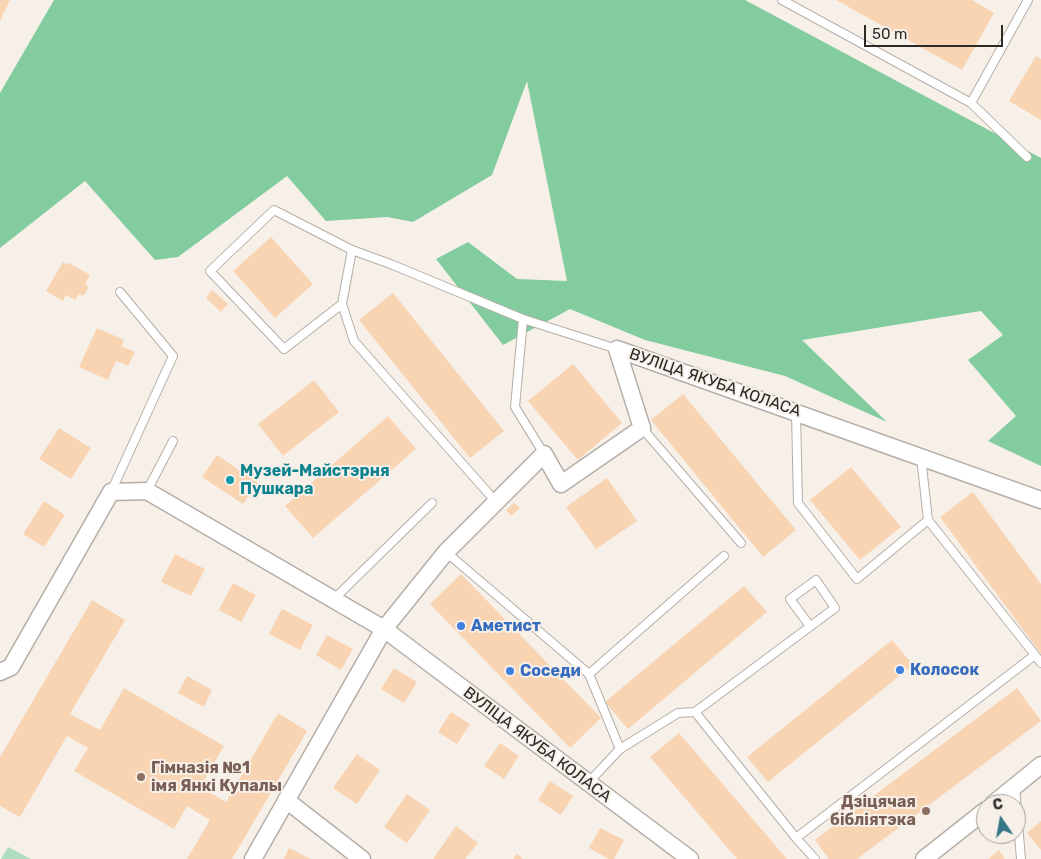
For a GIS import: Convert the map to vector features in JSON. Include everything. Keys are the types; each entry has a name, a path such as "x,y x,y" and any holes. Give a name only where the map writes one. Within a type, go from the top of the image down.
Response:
{"street":[{"name":"ВУЛІЦА ЯКУБА КОЛАСА","path":"618,349 1041,500"},
{"name":"ВУЛІЦА ЯКУБА КОЛАСА","path":"618,349 642,428"},
{"path":"253,859 384,629 446,552 544,454 561,484 642,428"},
{"path":"0,672 11,667 111,492 147,490"},
{"name":"ВУЛІЦА ЯКУБА КОЛАСА","path":"147,490 384,629 690,859"},
{"path":"1006,794 1041,766"},
{"path":"286,800 362,859"},
{"path":"924,859 976,818"}],"lane":[{"path":"782,0 971,103 1027,157"},
{"path":"971,103 1028,0"},
{"path":"342,304 284,349 210,271 274,210 352,250 523,319 618,349"},
{"path":"352,250 342,304 354,341 496,502"},
{"path":"111,492 173,356 120,292"},
{"path":"523,319 515,407 544,454"},
{"path":"796,411 798,503 857,579 928,520"},
{"path":"642,428 741,543"},
{"path":"147,490 173,441"},
{"path":"921,457 928,520 1041,663"},
{"path":"333,600 432,503"},
{"path":"446,552 589,674 620,749"},
{"path":"589,674 724,556"},
{"path":"588,783 620,749 678,713 695,712 835,608 816,580 790,599 810,626"},
{"path":"796,838 1034,655"},
{"path":"695,712 815,859"},
{"path":"1015,787 1021,859"}],"green space":[{"path":"54,0 745,0 1041,158 1041,466 988,441 1016,416 968,360 1003,335 981,311 802,340 887,422 785,376 645,340 570,309 503,345 436,259 468,242 517,279 567,281 527,81 492,175 413,222 387,217 326,221 287,176 178,257 155,260 85,181 0,248 0,93"},
{"path":"8,847 31,859 1,859"}],"building":[{"path":"0,0 10,0 0,21"},
{"path":"836,0 972,0 994,13 962,70"},
{"path":"1036,56 1041,59 1041,120 1009,101"},
{"path":"271,237 313,284 275,318 233,271"},
{"path":"63,262 68,265 69,263 90,275 85,284 89,287 83,296 79,294 75,300 66,295 63,301 46,291"},
{"path":"212,290 228,304 221,312 206,298"},
{"path":"393,293 504,431 470,458 359,320"},
{"path":"97,328 124,340 121,346 135,352 128,366 116,361 108,380 79,367"},
{"path":"573,364 622,423 578,460 528,401"},
{"path":"314,380 339,412 283,456 258,424"},
{"path":"683,394 796,530 763,557 651,420"},
{"path":"388,416 416,449 313,538 285,506"},
{"path":"59,428 91,448 71,479 39,459"},
{"name":"Музей-Майстэрня Пушкара","path":"217,455 258,483 243,504 202,477"},
{"path":"851,467 901,527 860,560 810,500"},
{"path":"607,478 637,521 596,549 566,507"},
{"path":"973,492 1041,584 1041,654 940,517"},
{"path":"44,501 65,515 44,547 23,534"},
{"path":"514,503 520,508 511,516 506,510"},
{"path":"175,554 205,569 191,596 161,582"},
{"path":"461,574 601,718 570,748 430,604"},
{"path":"233,583 256,595 241,622 219,610"},
{"path":"744,586 767,612 628,729 605,702"},
{"path":"92,600 125,620 70,714 100,730 124,688 224,746 200,787 226,802 278,713 307,731 232,859 187,859 210,820 187,806 174,829 74,771 88,748 67,736 20,817 0,806 0,757"},
{"path":"282,609 313,625 300,650 269,634"},
{"path":"327,635 353,649 341,670 316,655"},
{"path":"892,640 913,665 768,782 747,757"},
{"path":"394,668 417,682 404,703 381,689"},
{"path":"187,676 212,690 204,707 178,693"},
{"path":"1017,688 1041,721 857,859 829,859 815,840"},
{"path":"451,712 470,724 457,744 438,732"},
{"path":"679,733 787,859 737,859 650,757"},
{"path":"500,743 519,756 504,779 484,766"},
{"path":"357,754 380,770 357,804 333,788"},
{"path":"550,781 573,796 561,815 538,800"},
{"path":"407,794 430,810 407,843 384,827"},
{"path":"1041,821 1041,850 1027,833"},
{"path":"456,826 478,843 465,859 433,859"},
{"path":"600,828 624,840 614,859 609,859 589,848"},
{"path":"289,848 311,859 284,859"},
{"path":"999,850 1005,859 988,859"},
{"path":"517,854 523,859 513,859"}],"place":[{"name":"Музей-Майстэрня Пушкара","path":"230,480"},
{"name":"Аметист","path":"461,626"},
{"name":"Колосок","path":"900,670"},
{"name":"Соседи","path":"510,671"},
{"name":"Гімназія №1 імя Янкі Купалы","path":"141,777"},
{"name":"Дзіцячая бібліятэка","path":"926,811"}]}
